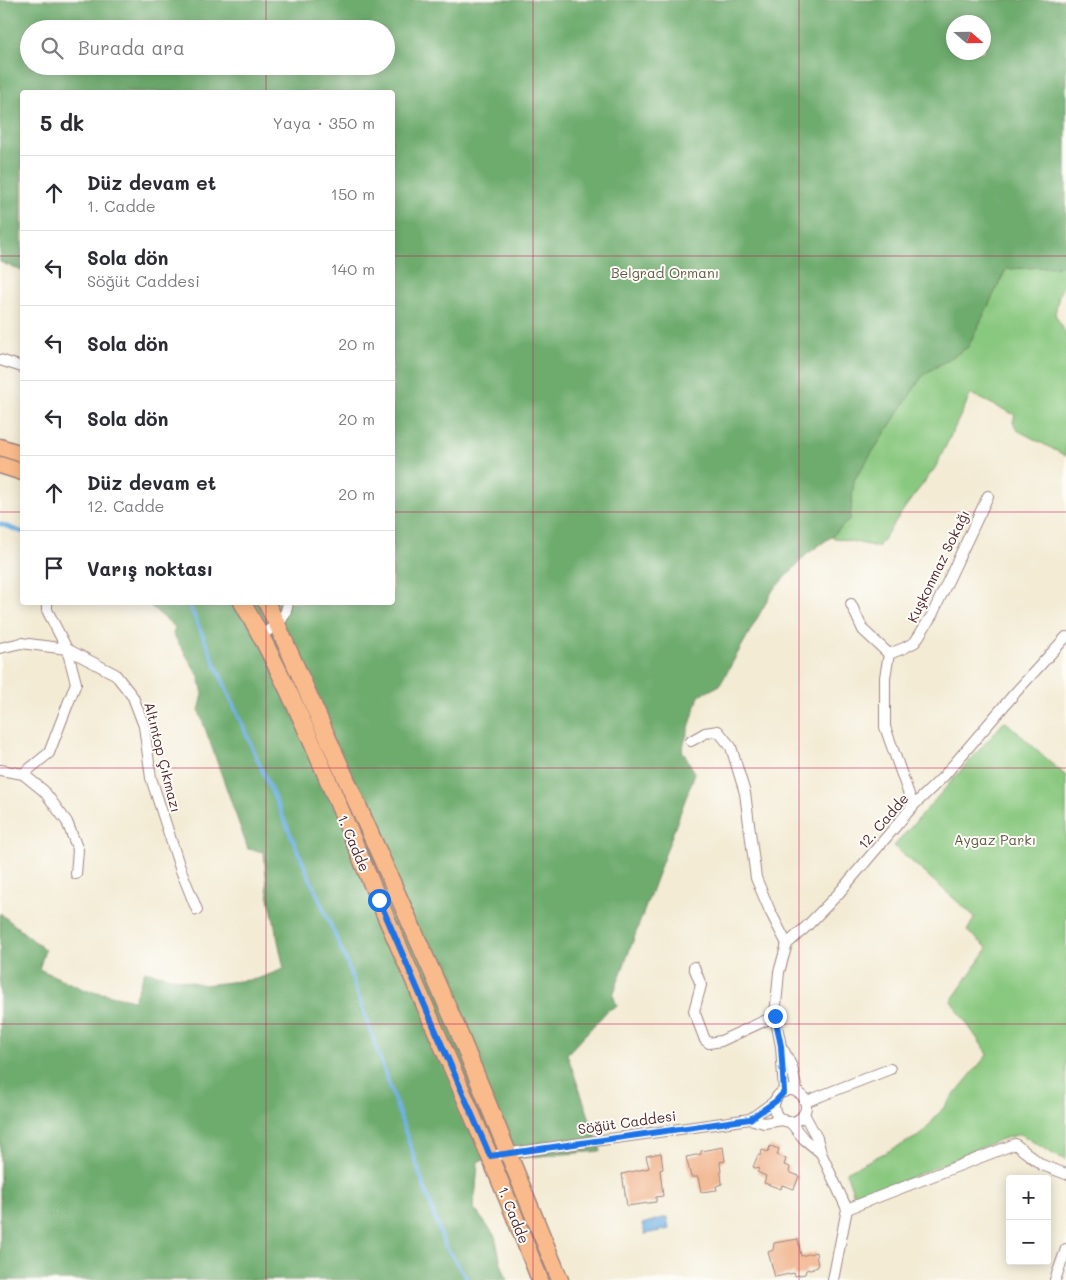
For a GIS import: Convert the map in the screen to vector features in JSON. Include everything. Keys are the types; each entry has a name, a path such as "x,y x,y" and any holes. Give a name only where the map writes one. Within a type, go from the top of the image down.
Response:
{"main road":[{"path":"0,447 20,453"},
{"path":"0,465 20,471"},
{"name":"1. Cadde","path":"244,605 277,667 320,764 490,1156 540,1280"},
{"name":"1. Cadde","path":"268,605 278,624 456,1028 560,1280"}],"street":[{"path":"0,360 20,366"},
{"name":"Kuşkonmaz Sokağı","path":"888,654 915,642 932,615 988,496"},
{"path":"851,604 863,630 888,654 885,677 885,727 913,806"},
{"path":"23,774 49,753 76,683 67,648 47,610 46,605"},
{"path":"260,636 278,624 287,613 288,605"},
{"name":"12. Cadde","path":"787,944 838,894 913,806 943,776 1066,637"},
{"name":"Altıntop Çıkmazı","path":"0,648 21,643 67,648 115,674 133,697 144,726 151,778 180,868 196,910"},
{"path":"691,741 705,733 718,731 731,747 746,793 756,878 787,944 779,972 775,1016 781,1046 784,1092"},
{"path":"0,770 23,774 44,791 67,822 78,850 76,874"},
{"path":"694,967 701,985 694,1011 705,1040 709,1043 721,1041 775,1016"},
{"path":"781,1046 792,1067 797,1092"},
{"path":"806,1102 890,1069"},
{"path":"792,1090 797,1092 806,1102 804,1114 798,1120 764,1123 750,1119 776,1101 784,1092 792,1090"},
{"path":"776,1101 777,1114 787,1121 820,1153"},
{"path":"804,1114 818,1138 820,1153 847,1210 833,1280"},
{"name":"Söğüt Caddesi","path":"490,1156 750,1119"},
{"path":"847,1210 1014,1144 1042,1165 1066,1174"},
{"path":"1055,1280 1066,1249"}],"green space":[{"name":"Belgrad Ormanı","path":"0,0 1066,0 1066,266 1006,269 968,347 923,375 854,480 850,519 831,537 807,554 773,590 720,685 699,696 682,750 695,773 613,995 617,1006 608,1010 567,1054 601,1151 478,1161 473,1207 495,1236 507,1280 0,1280 0,913 45,950 39,969 83,989 134,1000 145,971 204,985 257,979 284,969 267,888 264,852 248,849 199,711 203,694 199,676 173,634 175,627 149,605 395,605 395,90 20,90 20,270 0,262"},
{"path":"1066,266 1066,279 1059,295 1055,314 1066,334 1066,456 1017,430 1013,422 1015,415 971,394 935,468 878,547 831,537 850,519 854,480 923,375 968,347 1006,269"},
{"name":"Aygaz Parkı","path":"1005,721 1066,776 1066,1160 1020,1134 999,1140 856,1201 846,1172 921,1135 988,1054 951,1001 988,948 967,931 975,917 894,846"}],"water":[{"path":"667,1217 669,1229 645,1234 642,1224"}],"building":[{"path":"770,1146 779,1149 777,1155 786,1159 784,1165 790,1167 789,1172 799,1176 794,1189 782,1185 781,1189 764,1183 766,1176 757,1172 759,1169 753,1167 762,1150 768,1152"},
{"path":"723,1147 725,1161 720,1162 722,1184 716,1186 717,1190 701,1192 698,1177 691,1177 686,1157 701,1154 701,1151"},
{"path":"661,1153 663,1169 660,1170 663,1196 656,1197 656,1202 627,1206 622,1174 649,1168 646,1156"},
{"path":"798,1239 801,1256 816,1252 818,1267 806,1270 805,1274 795,1276 794,1273 775,1277 768,1252 773,1250 774,1243"}],"waterway":[{"path":"0,524 20,531"},
{"path":"189,605 346,960 444,1244 468,1280"}],"route":[{"path":"379,900 490,1156 750,1119 776,1101 780,1094 784,1092 781,1046 775,1016"}]}
